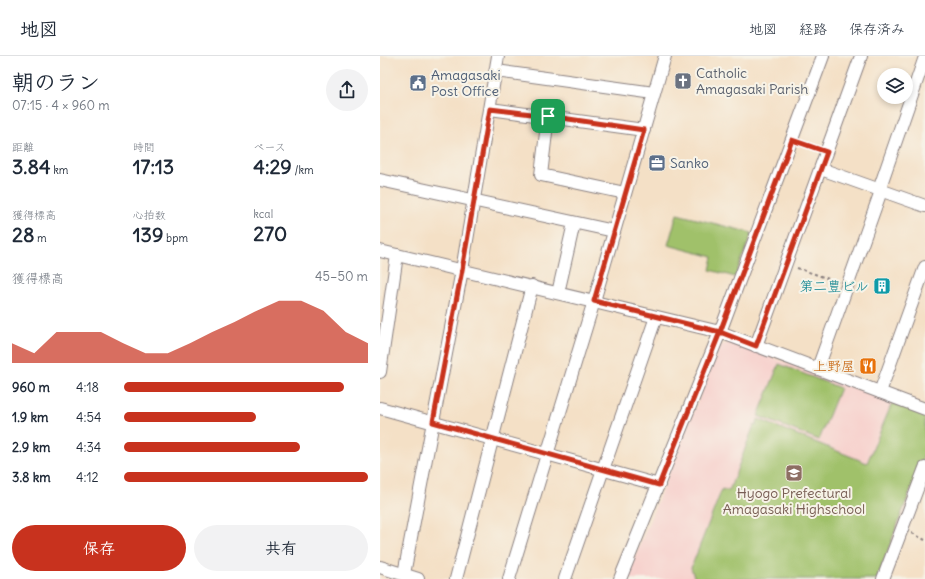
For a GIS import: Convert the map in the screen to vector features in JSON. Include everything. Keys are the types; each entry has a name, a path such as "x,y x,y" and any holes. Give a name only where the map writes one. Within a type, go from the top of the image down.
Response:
{"street":[{"path":"404,574 462,270 498,56"},
{"path":"509,579 594,301 665,56"},
{"path":"620,579 720,332 823,56"},
{"path":"756,346 861,56"},
{"path":"818,368 881,191 881,184 925,57"},
{"path":"496,71 654,93"},
{"path":"490,109 644,130"},
{"path":"548,116 541,175 625,193"},
{"path":"821,169 925,206"},
{"path":"380,180 614,231"},
{"path":"558,293 574,223"},
{"path":"380,251 720,332 925,409"},
{"path":"380,372 397,255"},
{"path":"880,392 925,267"},
{"path":"456,579 532,286"},
{"path":"565,579 656,317"},
{"path":"380,408 659,485"},
{"path":"883,579 925,468"},
{"path":"380,567 418,579"}],"path":[{"path":"792,140 827,152"},
{"path":"786,264 847,286"}],"shaded area":[{"name":"Hyogo Prefectural Amagasaki Highschool","path":"731,342 925,414 925,457 879,579 626,579 720,346"}],"green space":[{"path":"677,214 752,233 735,277 710,270 713,257 668,245"},
{"path":"779,364 840,388 819,440 758,416"},
{"path":"892,403 925,415 925,452 877,579 695,579 691,568 722,489 729,491 754,425 756,426 758,419 867,463"}],"place":[{"name":"Catholic Amagasaki Parish","path":"683,81"},
{"name":"Amagasaki Post Office","path":"418,83"},
{"name":"Sanko","path":"657,163"},
{"name":"第二豊ビル","path":"882,286"},
{"name":"上野屋","path":"868,366"},
{"name":"Hyogo Prefectural Amagasaki Highschool","path":"794,473"}],"route":[{"path":"548,116 490,109 436,413 433,422 659,485 720,332 756,346 827,152 792,140 720,332 594,301 644,130 548,116"}]}
